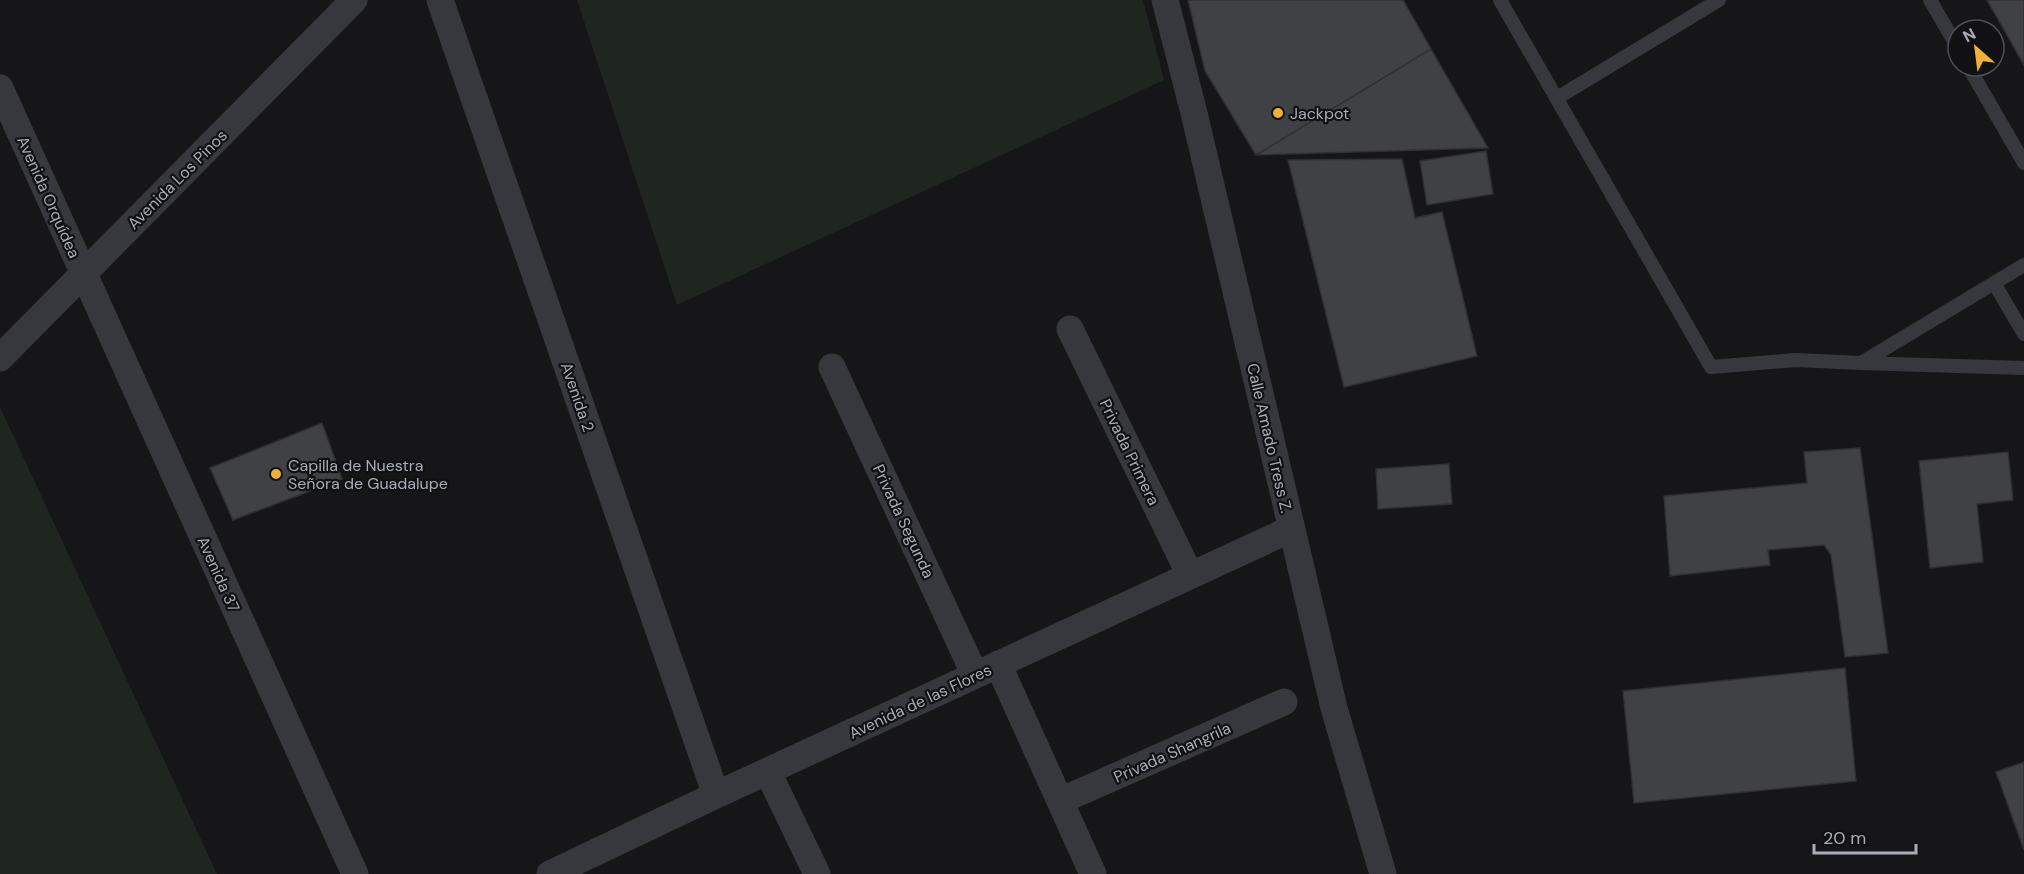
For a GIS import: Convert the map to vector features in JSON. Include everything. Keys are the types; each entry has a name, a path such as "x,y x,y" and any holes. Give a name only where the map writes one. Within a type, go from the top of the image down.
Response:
{"street":[{"name":"Avenida Los Pinos","path":"0,357 354,0"},
{"name":"Avenida 2","path":"440,0 716,795"},
{"name":"Calle Amado Tress Z.","path":"1165,0 1334,708 1383,874"},
{"name":"Avenida Orquídea","path":"0,88 84,273"},
{"name":"Avenida 37","path":"84,273 355,874"},
{"name":"Privada Primera","path":"1070,329 1190,575"},
{"name":"Privada Segunda","path":"832,367 987,669"},
{"name":"Avenida de las Flores","path":"550,874 1291,529"},
{"path":"987,669 1060,801 1093,874"},
{"name":"Privada Shangrila","path":"1060,801 1284,702"},
{"path":"768,772 817,874"}],"lane":[{"path":"1500,0 1712,368 1796,360 2024,368"},
{"path":"1557,98 1719,0"},
{"path":"1930,0 1946,27"},
{"path":"1975,78 2024,163"},
{"path":"1860,363 2024,266"},
{"path":"1994,283 2024,334"}],"shaded area":[{"path":"577,0 1143,0 1164,80 677,305"},
{"path":"0,407 217,874 0,874"}],"building":[{"name":"Jackpot","path":"1188,0 1403,0 1431,49 1256,155 1205,71"},
{"path":"1987,0 2024,0 2024,65 2006,33 2006,18 1997,18"},
{"path":"1431,49 1488,148 1256,155"},
{"path":"1486,151 1493,194 1427,205 1420,161"},
{"path":"1402,159 1415,218 1442,212 1477,356 1344,387 1288,160"},
{"name":"Capilla de Nuestra Señora de Guadalupe","path":"322,423 342,479 233,520 210,468"},
{"path":"1860,448 1888,653 1845,657 1831,555 1824,545 1768,550 1770,565 1670,576 1664,496 1807,483 1804,452"},
{"path":"2008,452 2013,500 1977,504 1983,562 1930,568 1919,461"},
{"path":"1449,464 1452,504 1378,509 1376,469"},
{"path":"1845,668 1856,781 1634,803 1623,691"},
{"path":"2024,762 2024,850 1996,772"}],"place":[{"name":"Jackpot","path":"1278,113"},
{"name":"Capilla de Nuestra Señora de Guadalupe","path":"276,474"}]}
